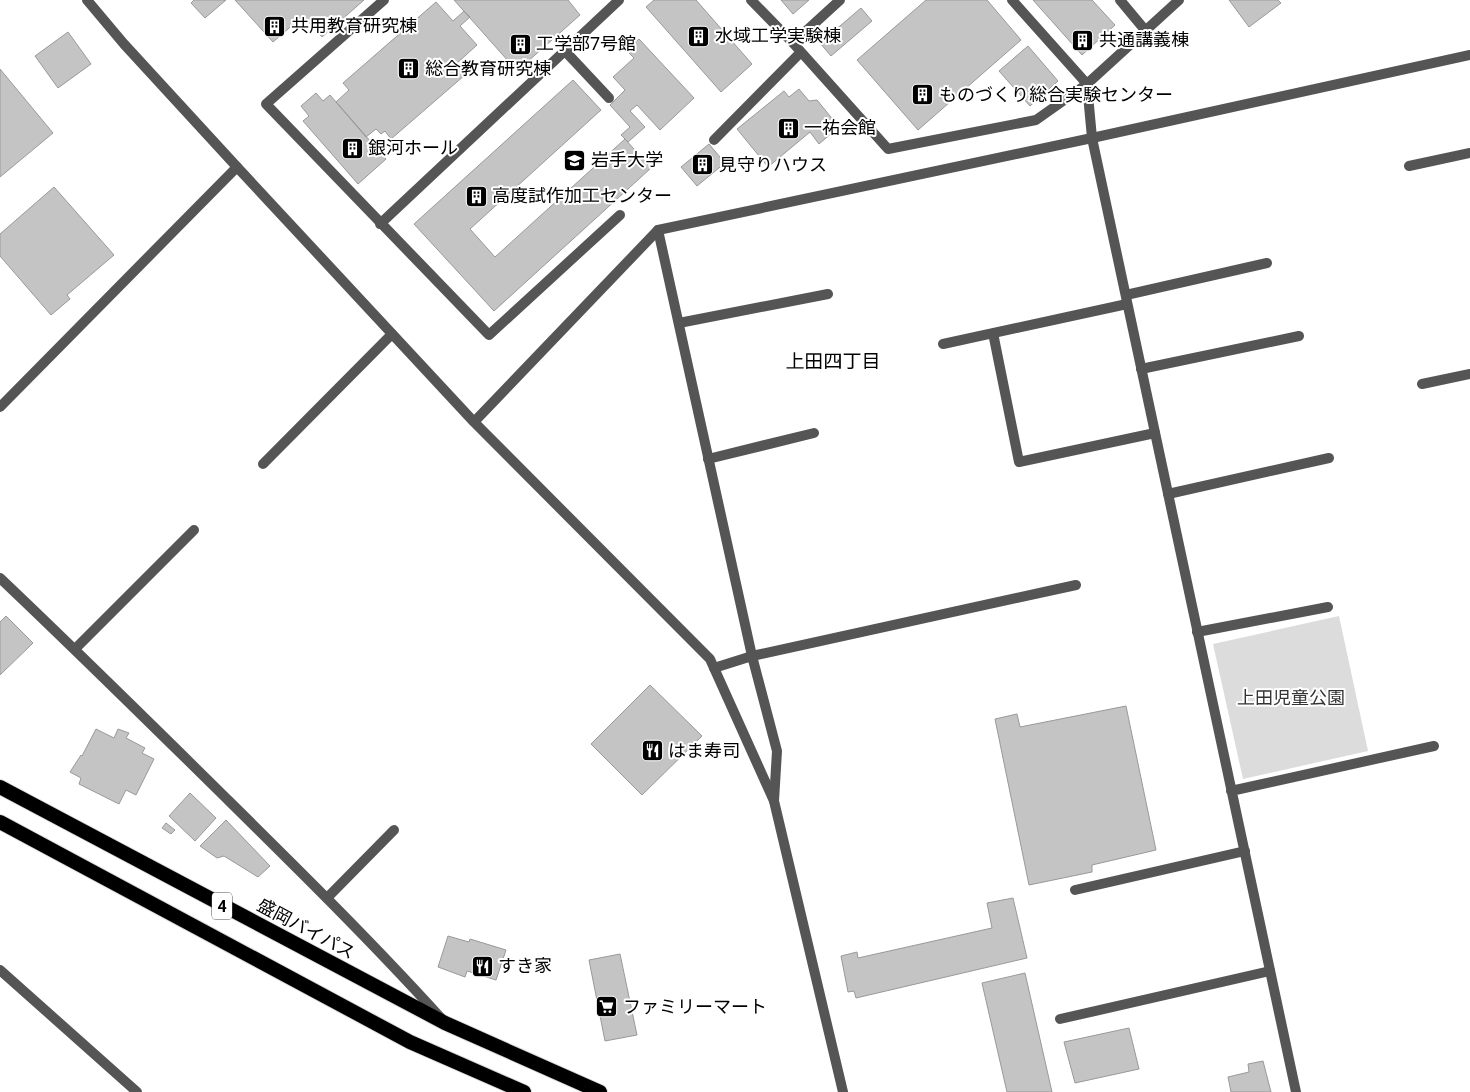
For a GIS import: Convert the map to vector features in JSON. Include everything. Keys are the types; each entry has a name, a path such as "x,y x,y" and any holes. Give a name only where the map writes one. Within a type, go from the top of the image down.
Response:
{"highway":[{"name":"盛岡バイパス","path":"0,787 445,1023 600,1092"},
{"name":"4","path":"0,822 410,1042 524,1092"}],"street":[{"path":"87,0 124,44 237,168 474,422 710,659 774,802 843,1092"},
{"path":"384,0 266,104 489,335 620,215"},
{"path":"380,224 619,0"},
{"path":"751,0 793,43 888,148 1036,120 1087,84 1179,0"},
{"path":"793,43 840,0"},
{"path":"1012,0 1087,84 1092,138 1296,1092"},
{"path":"1120,0 1145,30"},
{"path":"565,51 609,98"},
{"path":"714,140 801,52"},
{"path":"474,422 658,230 1092,138 1470,55"},
{"path":"1409,166 1470,153"},
{"path":"0,407 237,168"},
{"path":"658,230 752,656 777,751 774,802"},
{"path":"943,344 1267,263"},
{"path":"679,323 828,294"},
{"path":"992,333 1019,462 1155,433"},
{"path":"263,464 392,334"},
{"path":"1142,369 1299,336"},
{"path":"1422,384 1470,374"},
{"path":"708,459 814,433"},
{"path":"1168,494 1329,458"},
{"path":"75,649 194,530"},
{"path":"0,578 75,649 327,898 394,966 445,1023"},
{"path":"714,668 752,656 1076,585"},
{"path":"1197,632 1328,607"},
{"path":"1231,791 1434,746"},
{"path":"327,898 394,830"},
{"path":"1074,890 1244,851"},
{"path":"0,970 137,1092"},
{"path":"1060,1019 1270,971"}],"green space":[{"name":"上田児童公園","path":"1339,616 1368,751 1243,779 1213,644"}],"building":[{"path":"194,0 226,0 205,18 191,3"},
{"name":"共用教育研究棟","path":"235,0 364,0 322,37 303,16 273,42"},
{"name":"工学部7号館","path":"454,0 568,0 580,15 517,71"},
{"name":"水域工学実験棟","path":"654,0 696,0 752,64 721,92 646,7"},
{"path":"781,0 809,0 793,14"},
{"name":"ものづくり総合実験センター","path":"926,0 987,0 1021,40 918,130 857,60"},
{"name":"共通講義棟","path":"1033,0 1092,0 1115,25 1082,55"},
{"path":"1229,0 1278,0 1281,3 1249,27"},
{"name":"総合教育研究棟","path":"436,2 453,21 464,11 470,17 460,26 477,45 456,64 465,75 391,139 385,131 381,134 376,129 366,137 336,102 349,90 343,83"},
{"path":"861,8 872,21 831,56 820,43"},
{"path":"68,32 91,64 58,88 35,56"},
{"path":"639,39 694,98 660,130 637,105 630,111 645,127 628,142 621,135 630,127 610,105 625,90 613,77 634,58 626,50"},
{"path":"1028,46 1058,81 1030,106 999,71"},
{"path":"0,69 53,133 0,177"},
{"name":"高度試作加工センター","path":"573,80 601,110 470,229 495,257 625,139 651,168 494,311 414,224"},
{"name":"一祐会館","path":"799,89 809,101 817,100 839,127 819,144 810,132 768,167 737,129 784,91 789,97"},
{"name":"銀河ホール","path":"316,93 323,101 330,95 386,159 358,184 303,121 309,116 301,106"},
{"name":"見守りハウス","path":"709,144 725,163 697,186 681,167"},
{"path":"54,187 114,255 67,295 70,299 51,315 0,256 0,234"},
{"path":"6,616 33,643 0,675 0,622"},
{"path":"650,685 702,736 642,795 591,744"},
{"path":"1126,706 1156,850 1092,865 1092,872 1029,885 995,719 1017,714 1020,727"},
{"path":"96,729 114,738 118,729 129,733 126,738 145,748 142,753 154,759 136,795 126,790 119,804 79,784 81,778 70,772 82,756"},
{"path":"190,793 216,818 195,841 169,816"},
{"path":"226,820 270,866 258,877 224,856 217,858 200,846"},
{"path":"166,823 175,830 171,834 162,828"},
{"path":"1013,898 1027,958 856,998 854,991 848,992 841,956 857,952 858,958 992,928 987,903"},
{"path":"448,936 469,942 470,939 506,950 496,980 467,971 465,977 438,967"},
{"path":"620,954 637,1035 605,1041 589,960"},
{"path":"1025,973 1052,1092 1007,1092 982,983"},
{"path":"1129,1028 1139,1069 1075,1083 1064,1042"},
{"path":"1263,1061 1271,1092 1231,1092 1228,1077 1249,1072 1248,1064"}],"place":[{"name":"共用教育研究棟","path":"275,26"},
{"name":"水域工学実験棟","path":"699,36"},
{"name":"共通講義棟","path":"1083,40"},
{"name":"工学部7号館","path":"520,44"},
{"name":"総合教育研究棟","path":"409,69"},
{"name":"ものづくり総合実験センター","path":"923,95"},
{"name":"一祐会館","path":"788,128"},
{"name":"銀河ホール","path":"352,148"},
{"name":"岩手大学","path":"575,160"},
{"name":"見守りハウス","path":"703,165"},
{"name":"高度試作加工センター","path":"476,196"},
{"name":"はま寿司","path":"652,751"},
{"name":"すき家","path":"482,966"},
{"name":"ファミリーマート","path":"607,1007"}],"district":[{"name":"上田四丁目","path":"833,361"}]}
